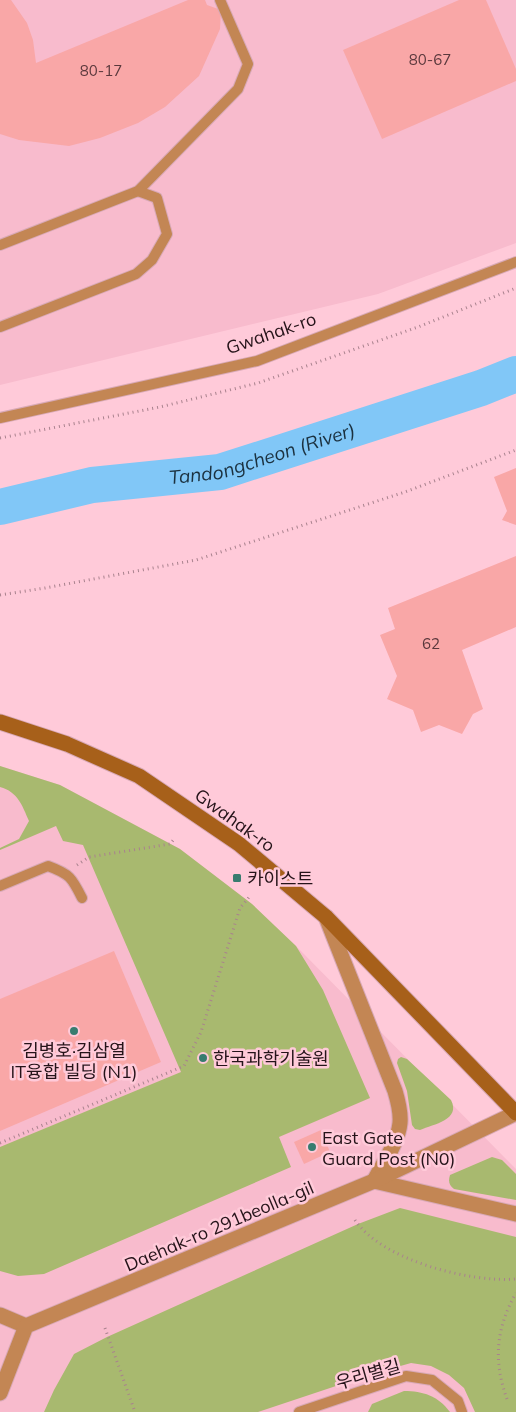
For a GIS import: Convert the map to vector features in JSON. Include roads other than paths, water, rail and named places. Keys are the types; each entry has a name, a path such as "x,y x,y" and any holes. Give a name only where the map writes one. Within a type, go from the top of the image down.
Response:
{"main road":[{"name":"Gwahak-ro","path":"0,722 67,744 139,776 239,844 326,917 516,1113"}],"street":[{"path":"326,917 399,1105 400,1123 393,1144 374,1181 516,1214"},
{"name":"Daehak-ro 291beolla-gil","path":"26,1326 374,1181 516,1113"},
{"path":"0,1315 26,1326 0,1393"}],"lane":[{"path":"0,245 138,191 238,89 248,64 220,0"},
{"path":"0,327 136,274 152,260 167,234 157,198 138,191"},
{"name":"Gwahak-ro","path":"0,418 256,361 516,262"},
{"path":"0,886 48,866 65,872 75,884 82,898"},
{"name":"우리별길","path":"299,1412 406,1376 432,1380 458,1401 462,1412"}],"waterway":[{"name":"Tandongcheon (River)","path":"0,507 92,485 220,472 481,388 516,374"}],"place":[{"name":"카이스트","path":"237,878"},
{"name":"김병호·김삼열 IT융합 빌딩 (N1)","path":"74,1031"},
{"name":"한국과학기술원","path":"203,1058"},
{"name":"East Gate Guard Post (N0)","path":"312,1147"}]}
